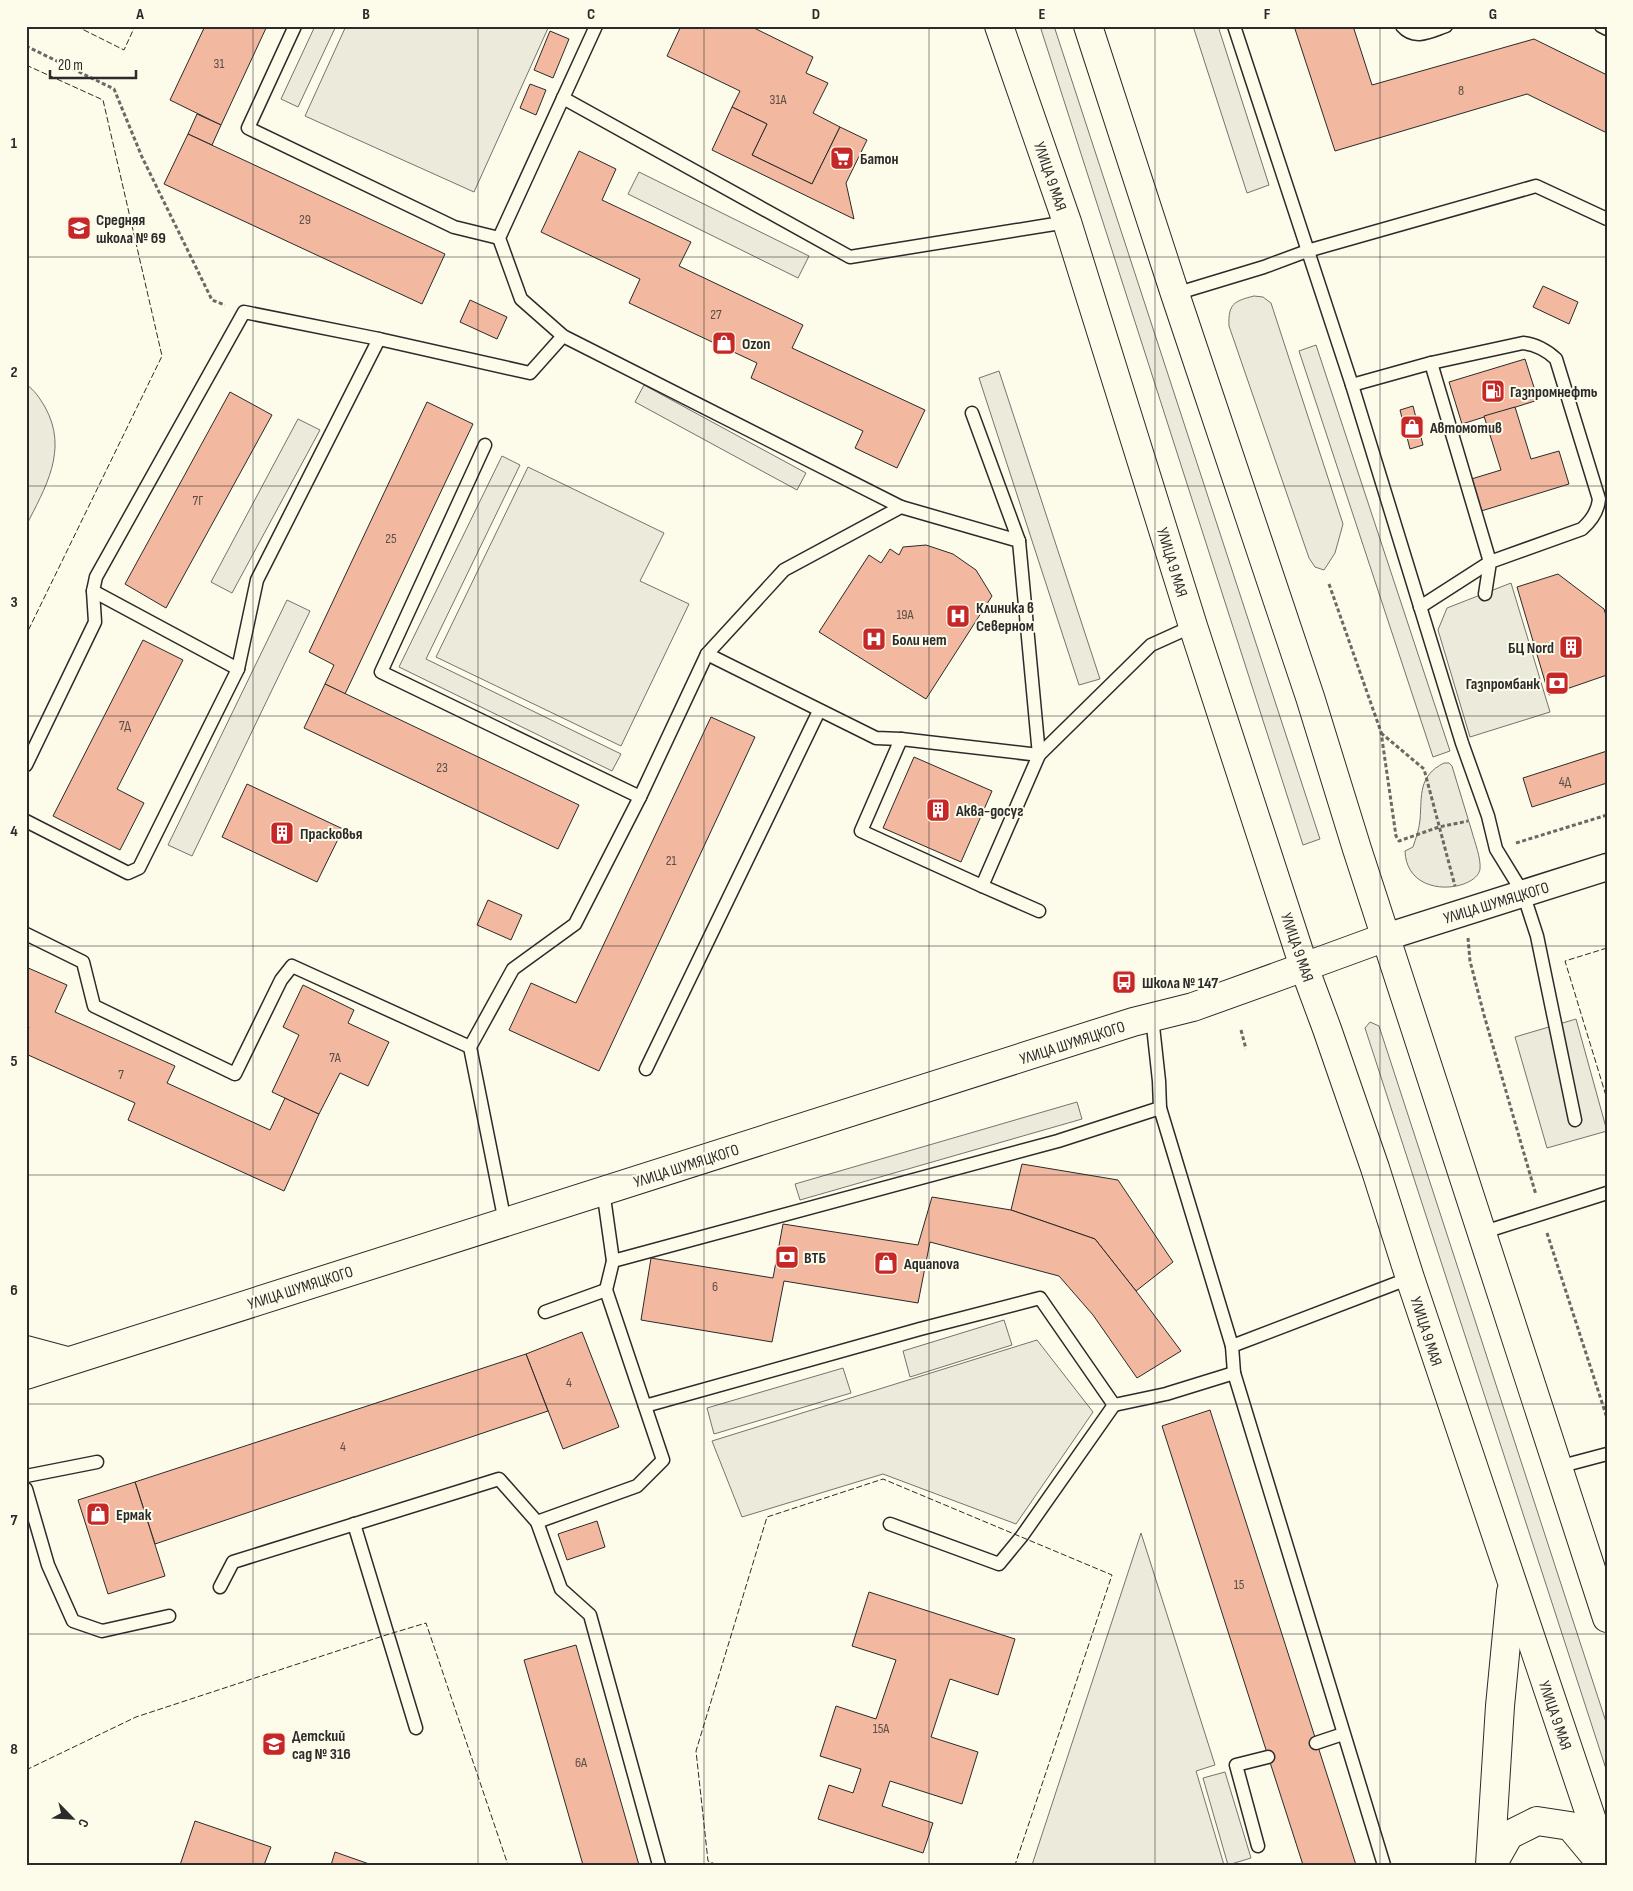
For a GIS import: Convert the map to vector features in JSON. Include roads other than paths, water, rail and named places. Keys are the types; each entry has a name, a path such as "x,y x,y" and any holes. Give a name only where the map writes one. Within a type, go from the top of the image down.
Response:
{"main road":[{"name":"УЛИЦА 9 МАЯ","path":"998,26 1067,222 1193,626 1304,968 1368,1149 1607,1865"},
{"path":"1088,26 1175,294 1310,697 1607,1618"},
{"name":"УЛИЦА ШУМЯЦКОГО","path":"26,1375 603,1190 1152,1017 1202,1004 1386,937"},
{"path":"26,1350 67,1361"},
{"path":"1491,1865 1500,1706 1512,1583"},
{"path":"1491,1865 1509,1835 1537,1821 1570,1826 1602,1865"}],"street":[{"name":"УЛИЦА ШУМЯЦКОГО","path":"1386,937 1607,867"}],"lane":[{"path":"295,26 248,128 454,227 499,238"},
{"path":"596,26 499,238 521,299 563,336 901,507 1019,541"},
{"path":"1234,26 1352,384 1462,743 1488,816 1496,849 1523,893 1537,936 1575,1120"},
{"path":"1402,26 1408,33 1419,35 1446,26"},
{"path":"1601,26 1607,29"},
{"path":"563,98 850,257 1067,222"},
{"path":"1175,294 1264,267 1307,251 1536,186 1607,219"},
{"path":"26,765 95,622 93,592 96,577 244,312 530,373 563,336"},
{"path":"26,821 128,873 139,868 238,669 257,580 380,340"},
{"path":"1352,384 1431,363 1523,343 1530,344 1551,354 1556,359 1599,499 1599,506 1582,529 1490,562 1420,607"},
{"path":"1431,363 1490,562 1485,594"},
{"path":"972,413 1019,541 1039,755"},
{"path":"485,445 381,672 640,797"},
{"path":"504,1222 470,1047 513,968 575,924 640,797 708,654 784,570 901,507"},
{"path":"93,592 238,669"},
{"path":"982,886 1039,755 1151,645 1193,626"},
{"path":"708,654 876,738 902,739 1039,755"},
{"path":"646,1069 820,711"},
{"path":"902,739 861,831 1040,911"},
{"path":"26,934 83,962 94,1006 235,1074 281,980 292,966 470,1047"},
{"path":"1152,1017 1160,1108 1232,1346 1234,1373 1384,1865"},
{"path":"613,1261 1049,1143 1160,1108"},
{"path":"537,1522 637,1486 663,1460 606,1290 613,1261 603,1190"},
{"path":"1482,1232 1607,1194"},
{"path":"1232,1346 1410,1278"},
{"path":"545,1312 606,1290"},
{"path":"645,1406 920,1329 1040,1298 1114,1405"},
{"path":"890,1524 999,1564 1022,1536 1114,1405 1166,1394 1234,1373"},
{"path":"1558,1467 1607,1454"},
{"path":"26,1476 97,1462"},
{"path":"220,1587 233,1562 499,1479 537,1522 561,1589 590,1615 659,1865"},
{"path":"26,1489 48,1565 73,1621 102,1631 169,1616"},
{"path":"354,1524 416,1728"},
{"path":"1316,1742 1343,1734"},
{"path":"1258,1846 1236,1765 1268,1757"}],"place":[{"name":"Батон","path":"842,158"},
{"name":"Средняя школа № 69","path":"79,228"},
{"name":"Ozon","path":"724,343"},
{"name":"Газпромнефть","path":"1493,391"},
{"name":"Автомотив","path":"1412,427"},
{"name":"Клиника в Северном","path":"958,616"},
{"name":"Боли нет","path":"874,639"},
{"name":"БЦ Nord","path":"1571,647"},
{"name":"Газпромбанк","path":"1557,683"},
{"name":"Аква-досуг","path":"938,810"},
{"name":"Прасковья","path":"282,833"},
{"name":"Школа № 147","path":"1124,982"},
{"name":"ВТБ","path":"787,1257"},
{"name":"Aquanova","path":"886,1263"},
{"name":"Ермак","path":"98,1514"},
{"name":"Детский сад № 316","path":"274,1744"}]}
